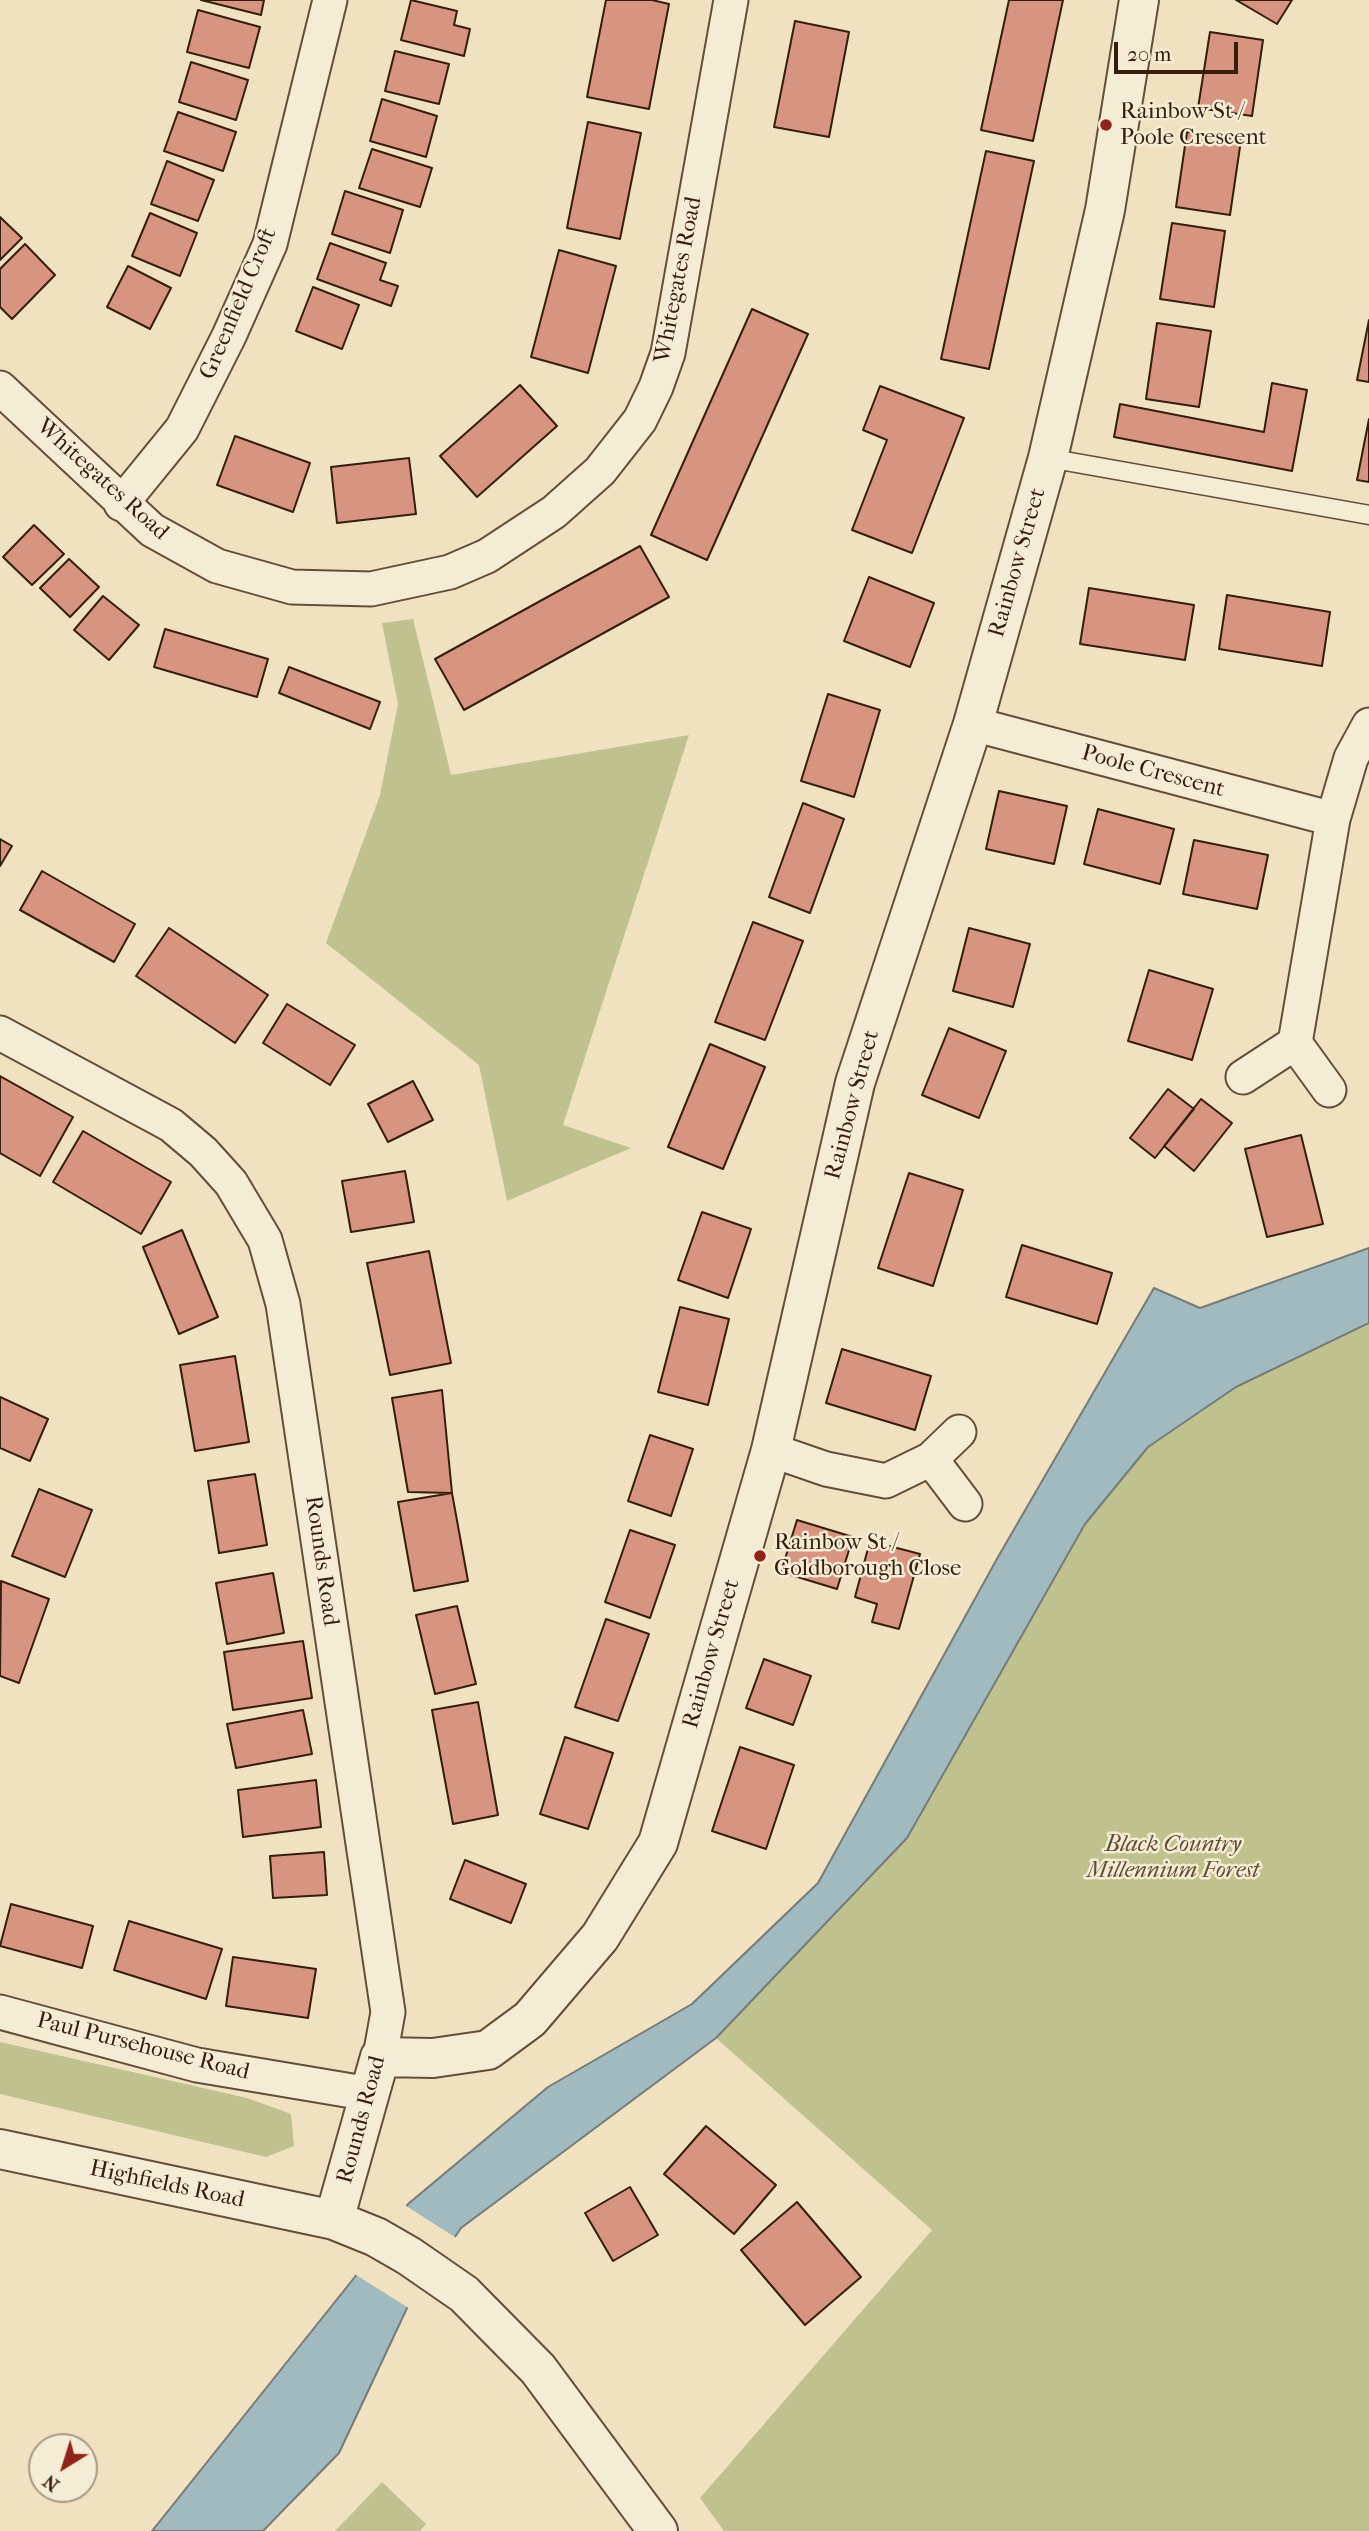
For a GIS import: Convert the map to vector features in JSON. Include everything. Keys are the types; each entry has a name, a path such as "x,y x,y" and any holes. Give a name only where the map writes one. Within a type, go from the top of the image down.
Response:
{"street":[{"name":"Greenfield Croft","path":"121,503 182,429 229,337 270,244 330,0"},
{"name":"Whitegates Road","path":"0,388 152,530 217,566 292,587 331,590 410,583 450,572 487,556 554,512 622,447 656,387 668,353 731,0"},
{"name":"Rainbow Street","path":"380,2057 433,2058 488,2050 530,2019 600,1937 658,1843 771,1450 855,1083 973,724 1048,458 1105,210 1139,0"},
{"name":"Poole Crescent","path":"973,724 1333,819"},
{"path":"1329,1090 1295,1043 1333,819 1351,758 1369,724"},
{"name":"Rounds Road","path":"0,1033 171,1125 203,1152 231,1183 265,1240 284,1304 388,2012 380,2057 334,2220"},
{"path":"1243,1076 1295,1043"},
{"path":"771,1450 826,1469 887,1481 931,1459 959,1432"},
{"path":"931,1459 964,1504"},
{"name":"Paul Pursehouse Road","path":"0,2012 198,2065 369,2094"},
{"name":"Highfields Road","path":"0,2149 334,2220 376,2237 464,2294 538,2369 658,2531"}],"lane":[{"path":"1048,458 1369,515"}],"green space":[{"path":"413,619 451,775 689,735 563,1125 631,1148 507,1201 479,1065 326,943 380,795 398,704 382,623"},
{"name":"Black Country Millennium Forest","path":"1369,1323 1369,2531 724,2531 700,2498 932,2230 716,2038 907,1838 1085,1524 1148,1447 1236,1387"},
{"path":"0,2042 247,2098 291,2114 294,2146 266,2157 0,2094"},
{"path":"382,2482 426,2524 420,2531 335,2531"}],"water":[{"path":"1369,1248 1369,1323 1236,1387 1148,1447 1085,1524 907,1838 716,2038 461,2228 408,2306 339,2453 263,2531 152,2531 354,2278 408,2204 548,2087 692,2004 818,1883 998,1557 1154,1288 1200,1308"}],"pier":[{"path":"403,2204 458,2239 410,2309 353,2273"}],"building":[{"path":"201,0 264,0 261,15"},
{"path":"411,0 457,11 454,25 470,29 464,56 401,40"},
{"path":"606,0 652,0 669,4 649,109 587,97"},
{"path":"1009,0 1063,0 1033,141 981,130"},
{"path":"1236,0 1292,0 1277,24"},
{"path":"198,10 260,27 249,68 187,52"},
{"path":"795,21 849,32 829,137 774,127"},
{"path":"1210,32 1263,40 1252,116 1198,108"},
{"path":"395,51 449,64 439,104 385,91"},
{"path":"191,62 248,80 236,120 179,102"},
{"path":"382,99 437,116 426,157 370,141"},
{"path":"178,112 236,132 223,171 164,151"},
{"path":"588,122 641,133 620,239 567,228"},
{"path":"1187,132 1241,140 1230,215 1176,207"},
{"path":"372,149 432,168 420,207 359,188"},
{"path":"986,151 1034,161 989,369 941,359"},
{"path":"167,161 214,180 198,221 151,204"},
{"path":"345,191 403,210 390,253 332,234"},
{"path":"150,213 197,233 180,276 132,256"},
{"path":"0,217 22,238 0,260"},
{"path":"1172,223 1225,231 1214,307 1160,299"},
{"path":"330,243 386,263 380,280 398,286 391,306 317,279"},
{"path":"25,244 55,275 12,319 0,307 0,269"},
{"path":"559,250 616,266 588,373 531,357"},
{"path":"128,266 171,288 150,329 107,307"},
{"path":"313,287 359,305 342,349 296,331"},
{"path":"752,309 808,334 707,560 651,535"},
{"path":"1369,320 1369,382 1357,380"},
{"path":"1157,323 1211,331 1199,407 1146,399"},
{"path":"1272,383 1307,390 1292,471 1114,437 1120,404 1264,432"},
{"path":"520,385 557,426 477,497 440,456"},
{"path":"880,386 964,418 912,553 852,530 887,440 863,430"},
{"path":"1369,419 1369,482 1357,480"},
{"path":"235,436 310,463 293,512 217,485"},
{"path":"409,458 416,514 337,523 331,467"},
{"path":"34,525 64,554 32,585 3,557"},
{"path":"640,546 669,597 464,710 435,659"},
{"path":"69,559 99,587 70,617 40,588"},
{"path":"869,577 934,603 910,667 844,641"},
{"path":"1089,588 1194,605 1185,660 1080,644"},
{"path":"1227,595 1330,612 1322,666 1219,649"},
{"path":"103,596 139,625 109,660 74,630"},
{"path":"165,629 268,659 257,697 154,667"},
{"path":"289,667 380,702 370,729 279,693"},
{"path":"828,694 880,710 854,797 801,781"},
{"path":"999,791 1067,806 1054,864 986,849"},
{"path":"803,803 844,819 810,913 769,897"},
{"path":"1098,809 1174,829 1160,884 1084,864"},
{"path":"0,839 12,846 0,866"},
{"path":"1194,840 1268,855 1257,909 1183,894"},
{"path":"42,871 135,924 114,962 20,910"},
{"path":"753,922 803,941 765,1040 715,1022"},
{"path":"169,928 268,995 235,1043 136,976"},
{"path":"969,928 1030,944 1013,1007 953,991"},
{"path":"1149,970 1213,989 1192,1060 1128,1041"},
{"path":"287,1004 355,1045 330,1085 263,1043"},
{"path":"949,1028 1006,1051 979,1118 922,1095"},
{"path":"710,1044 765,1067 723,1169 668,1147"},
{"path":"0,1076 73,1117 40,1176 0,1153"},
{"path":"413,1081 433,1120 388,1142 368,1104"},
{"path":"1168,1089 1194,1109 1155,1158 1130,1138"},
{"path":"1201,1099 1232,1123 1194,1171 1164,1146"},
{"path":"83,1131 171,1182 141,1234 53,1182"},
{"path":"1301,1135 1323,1224 1267,1237 1245,1149"},
{"path":"405,1171 414,1222 351,1232 342,1181"},
{"path":"909,1173 963,1190 933,1286 878,1268"},
{"path":"702,1212 751,1229 728,1298 678,1280"},
{"path":"182,1230 218,1317 179,1334 143,1247"},
{"path":"1022,1245 1112,1273 1097,1324 1006,1297"},
{"path":"429,1251 451,1363 390,1375 367,1263"},
{"path":"680,1307 729,1319 708,1405 658,1392"},
{"path":"842,1349 931,1376 915,1430 826,1403"},
{"path":"235,1356 249,1442 195,1451 180,1365"},
{"path":"442,1390 452,1493 408,1492 392,1398"},
{"path":"0,1397 48,1419 30,1461 0,1448"},
{"path":"650,1435 693,1449 671,1516 628,1501"},
{"path":"255,1474 267,1545 219,1553 208,1481"},
{"path":"39,1489 92,1510 65,1577 12,1556"},
{"path":"452,1493 468,1581 414,1591 398,1502"},
{"path":"797,1520 853,1537 837,1589 781,1572"},
{"path":"630,1530 675,1545 650,1618 605,1602"},
{"path":"870,1541 920,1554 899,1629 872,1622 877,1604 855,1597"},
{"path":"273,1573 284,1633 227,1644 216,1583"},
{"path":"1,1581 49,1599 19,1683 0,1676"},
{"path":"457,1606 476,1684 435,1694 416,1615"},
{"path":"606,1619 649,1634 618,1721 575,1707"},
{"path":"303,1641 312,1698 233,1710 224,1652"},
{"path":"764,1659 811,1676 793,1725 746,1708"},
{"path":"478,1702 498,1815 453,1824 432,1710"},
{"path":"303,1710 312,1754 236,1768 227,1724"},
{"path":"565,1737 613,1753 588,1829 540,1814"},
{"path":"740,1747 794,1765 766,1849 712,1831"},
{"path":"316,1780 321,1827 243,1837 238,1790"},
{"path":"324,1852 327,1895 273,1898 270,1856"},
{"path":"465,1860 526,1884 511,1923 450,1899"},
{"path":"11,1904 93,1926 82,1968 0,1946"},
{"path":"129,1921 222,1949 206,1999 114,1970"},
{"path":"233,1957 316,1969 308,2018 226,2006"},
{"path":"706,2126 776,2185 734,2234 664,2174"},
{"path":"630,2187 658,2235 613,2261 585,2213"},
{"path":"797,2202 861,2277 805,2325 741,2250"}],"place":[{"name":"Rainbow St / Poole Crescent","path":"1106,125"},
{"name":"Rainbow St / Goldborough Close","path":"760,1556"}]}
